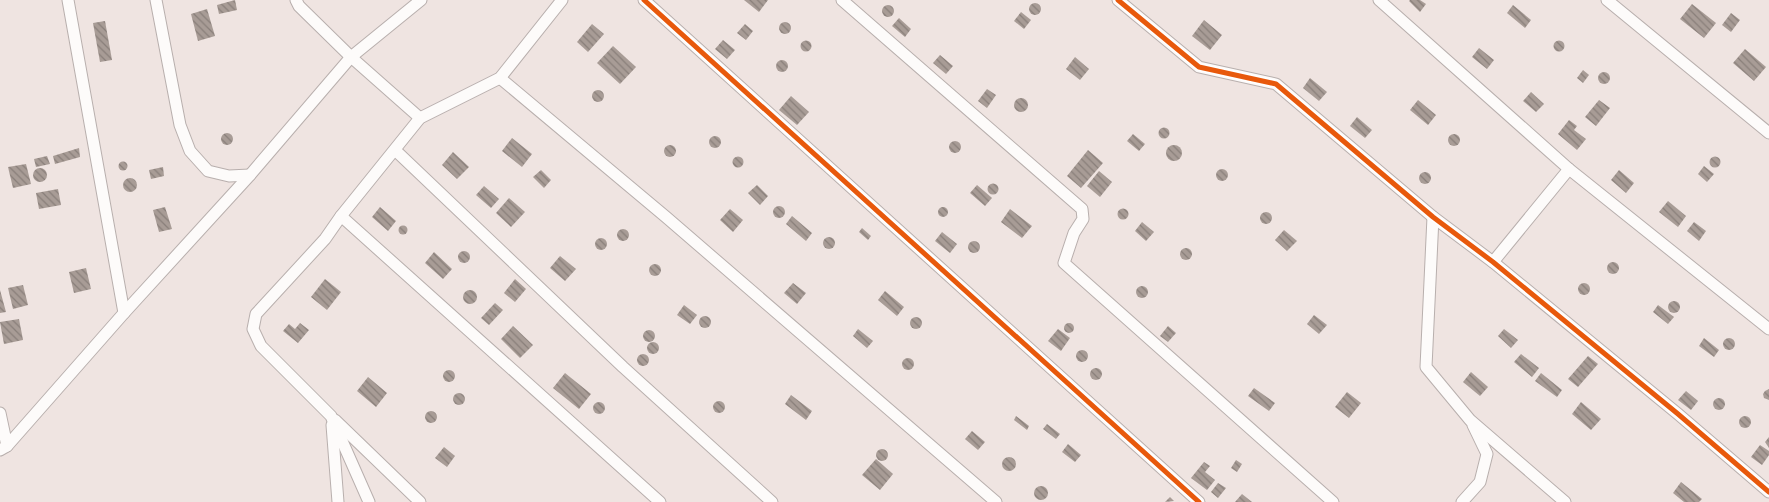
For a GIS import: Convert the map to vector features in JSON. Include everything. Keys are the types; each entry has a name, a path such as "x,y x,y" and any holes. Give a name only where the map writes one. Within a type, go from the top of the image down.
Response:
{"street":[{"path":"68,0 124,313"},
{"path":"156,0 180,125 190,151 208,171 229,176 250,175"},
{"path":"296,0 351,57 420,118"},
{"path":"3,448 250,175 351,57 421,0"},
{"path":"420,502 261,346 253,329 256,314 325,239 341,216 420,118 500,78 562,0"},
{"path":"644,0 1199,502"},
{"path":"842,0 1082,209 1083,219 1074,233 1064,263 1333,502"},
{"path":"1118,0 1199,67 1276,84 1433,217 1493,262 1769,492"},
{"path":"1379,0 1570,169 1769,328"},
{"path":"1607,0 1769,133"},
{"path":"500,78 666,217 996,502"},
{"path":"395,150 623,367 772,502"},
{"path":"1493,262 1570,169"},
{"path":"341,216 660,502"},
{"path":"1433,217 1426,367 1470,420 1565,502"},
{"path":"0,413 3,448"},
{"path":"331,416 339,500"},
{"path":"331,416 369,502"},
{"path":"1462,502 1480,482 1487,454 1470,420"}],"building":[{"path":"235,0 237,10 219,14 217,5"},
{"path":"744,0 768,0 759,12"},
{"path":"1410,0 1420,0 1426,4 1420,12"},
{"path":"1035,3 1041,9 1035,15 1029,9"},
{"path":"1692,4 1716,23 1704,38 1680,19"},
{"path":"888,5 894,11 888,17 882,11"},
{"path":"1513,5 1531,20 1525,28 1507,13"},
{"path":"207,9 215,36 198,41 191,14"},
{"path":"1021,12 1031,20 1024,29 1014,21"},
{"path":"1731,13 1740,20 1731,32 1722,25"},
{"path":"899,18 911,29 905,37 892,26"},
{"path":"1204,20 1222,35 1210,50 1192,36"},
{"path":"105,21 112,60 100,62 93,23"},
{"path":"785,22 791,28 785,34 779,28"},
{"path":"592,24 604,34 588,52 577,42"},
{"path":"745,24 753,31 746,40 737,33"},
{"path":"723,40 735,50 727,59 715,49"},
{"path":"806,40 812,46 806,52 800,46"},
{"path":"1559,40 1565,46 1559,52 1553,46"},
{"path":"613,46 636,67 620,84 597,63"},
{"path":"1479,48 1494,60 1487,69 1472,57"},
{"path":"1745,49 1766,67 1754,81 1733,63"},
{"path":"940,55 953,66 946,74 933,63"},
{"path":"1075,57 1089,69 1080,80 1066,69"},
{"path":"782,60 788,66 782,72 776,66"},
{"path":"1583,70 1589,75 1583,83 1577,78"},
{"path":"1604,72 1610,78 1604,84 1598,78"},
{"path":"1310,78 1327,92 1319,101 1303,88"},
{"path":"987,89 996,95 987,108 978,101"},
{"path":"596,90 600,90 604,96 600,102 596,102 592,98 592,94"},
{"path":"1531,92 1544,104 1536,112 1523,101"},
{"path":"791,96 809,112 797,125 779,110"},
{"path":"1021,98 1026,100 1028,105 1026,110 1021,112 1016,110 1014,105 1016,100"},
{"path":"1418,100 1436,115 1428,125 1410,110"},
{"path":"1599,100 1610,108 1596,126 1585,117"},
{"path":"1357,117 1372,130 1365,138 1350,126"},
{"path":"1569,120 1577,126 1574,130 1586,139 1577,150 1558,134"},
{"path":"1164,127 1170,133 1164,139 1158,133"},
{"path":"225,133 229,133 233,139 229,145 225,145 221,141 221,137"},
{"path":"1133,134 1145,144 1139,151 1127,141"},
{"path":"1454,134 1460,140 1454,146 1448,140"},
{"path":"713,136 717,136 721,142 717,148 713,148 709,144 709,140"},
{"path":"512,138 532,154 522,167 502,151"},
{"path":"955,141 961,147 955,153 949,147"},
{"path":"668,145 672,145 676,151 672,157 668,157 664,153 664,149"},
{"path":"1174,145 1180,147 1182,153 1180,159 1174,161 1168,159 1166,153 1168,147"},
{"path":"79,148 80,157 55,164 53,156"},
{"path":"1088,150 1103,163 1081,188 1067,176"},
{"path":"453,152 469,167 457,179 442,165"},
{"path":"47,156 50,164 36,167 34,159"},
{"path":"1715,156 1721,162 1715,168 1709,162"},
{"path":"736,157 740,157 743,162 742,166 736,167 733,164 733,160"},
{"path":"123,161 128,166 123,171 118,166"},
{"path":"26,164 31,184 13,188 8,167"},
{"path":"1704,166 1714,174 1707,182 1698,174"},
{"path":"163,167 164,176 151,179 149,170"},
{"path":"40,168 45,170 47,175 45,180 40,182 35,180 33,175 35,170"},
{"path":"1222,169 1228,175 1222,181 1216,175"},
{"path":"541,170 551,180 544,188 533,177"},
{"path":"1619,170 1634,183 1626,193 1611,180"},
{"path":"1099,171 1112,182 1100,197 1087,186"},
{"path":"1425,172 1431,178 1425,184 1419,178"},
{"path":"127,178 133,178 137,185 133,192 127,192 123,188 123,182"},
{"path":"993,183 999,189 993,195 987,189"},
{"path":"757,185 768,196 760,205 748,193"},
{"path":"977,185 992,198 985,206 970,193"},
{"path":"484,186 499,199 491,208 476,195"},
{"path":"58,189 61,205 39,209 36,193"},
{"path":"509,198 525,212 511,227 496,213"},
{"path":"1668,201 1686,216 1678,227 1659,212"},
{"path":"777,206 781,206 785,212 781,218 777,218 773,214 773,210"},
{"path":"165,207 172,229 159,232 153,210"},
{"path":"380,207 396,221 388,231 372,217"},
{"path":"941,207 945,207 948,212 947,216 941,217 938,214 938,210"},
{"path":"1123,208 1129,214 1123,220 1117,214"},
{"path":"730,209 743,220 733,232 720,220"},
{"path":"1010,209 1032,226 1022,238 1001,222"},
{"path":"1266,212 1272,218 1266,224 1260,218"},
{"path":"792,216 812,233 806,241 786,224"},
{"path":"1142,222 1154,232 1146,241 1135,231"},
{"path":"1694,222 1706,231 1699,241 1687,231"},
{"path":"403,226 407,230 403,234 399,230"},
{"path":"862,228 871,236 868,240 859,232"},
{"path":"625,229 628,230 628,240 621,241 618,240 617,233 618,230"},
{"path":"1284,230 1297,241 1287,251 1275,240"},
{"path":"942,232 957,244 950,253 935,241"},
{"path":"827,237 831,237 835,243 831,249 827,249 823,245 823,241"},
{"path":"599,238 603,238 607,244 603,250 599,250 595,246 595,242"},
{"path":"974,241 980,247 974,253 968,247"},
{"path":"1186,248 1192,254 1186,260 1180,254"},
{"path":"464,251 470,257 464,263 458,257"},
{"path":"434,252 452,269 443,279 425,263"},
{"path":"560,256 576,269 565,281 550,268"},
{"path":"1613,262 1619,268 1613,274 1607,268"},
{"path":"653,264 657,264 661,270 657,276 653,276 649,272 649,268"},
{"path":"86,268 91,289 74,293 69,272"},
{"path":"325,279 341,292 327,310 311,297"},
{"path":"515,279 526,289 515,302 504,293"},
{"path":"793,283 806,293 797,304 784,293"},
{"path":"1584,283 1590,289 1584,295 1578,289"},
{"path":"23,285 28,305 13,309 8,288"},
{"path":"1142,286 1148,292 1142,298 1136,292"},
{"path":"0,290 6,312 0,313"},
{"path":"470,290 475,292 477,297 475,302 470,304 465,302 463,297 465,292"},
{"path":"885,291 904,307 897,316 878,300"},
{"path":"1674,301 1680,307 1674,313 1668,307"},
{"path":"495,303 503,310 489,325 481,318"},
{"path":"684,305 697,315 690,324 677,315"},
{"path":"1658,305 1674,317 1668,324 1653,312"},
{"path":"1314,315 1327,325 1319,334 1307,324"},
{"path":"703,316 707,316 711,322 707,328 703,328 699,324 699,320"},
{"path":"918,317 921,318 921,328 914,329 911,328 910,321 911,318"},
{"path":"19,319 23,340 4,344 0,322"},
{"path":"300,323 309,330 298,343 283,331 289,324 295,329"},
{"path":"1067,323 1071,323 1074,328 1073,332 1067,333 1064,330 1064,326"},
{"path":"513,326 533,345 520,358 501,339"},
{"path":"1168,326 1176,333 1168,342 1160,336"},
{"path":"858,329 873,341 867,348 853,336"},
{"path":"1058,329 1070,338 1061,351 1048,341"},
{"path":"1504,329 1518,340 1511,348 1498,336"},
{"path":"647,330 651,330 655,336 651,342 647,342 643,338 643,334"},
{"path":"1704,338 1719,350 1714,357 1699,346"},
{"path":"1729,338 1735,344 1729,350 1723,344"},
{"path":"651,342 655,342 659,348 655,354 651,354 647,350 647,346"},
{"path":"1080,350 1084,350 1088,356 1084,362 1080,362 1076,358 1076,354"},
{"path":"641,354 645,354 649,360 645,366 641,366 637,362 637,358"},
{"path":"1521,354 1539,368 1532,377 1514,362"},
{"path":"1588,356 1598,364 1578,387 1568,379"},
{"path":"906,358 910,358 914,364 910,370 906,370 902,366 902,362"},
{"path":"1098,368 1101,369 1101,379 1094,380 1091,379 1090,372 1091,369"},
{"path":"449,370 455,376 449,382 443,376"},
{"path":"1471,372 1488,387 1480,396 1463,382"},
{"path":"565,373 591,394 579,409 553,388"},
{"path":"1541,373 1562,390 1557,397 1535,381"},
{"path":"368,377 387,393 376,407 357,391"},
{"path":"1254,388 1275,403 1269,411 1248,396"},
{"path":"1769,389 1769,400 1764,398 1763,394"},
{"path":"1686,391 1698,401 1691,410 1678,400"},
{"path":"1347,392 1361,403 1349,418 1335,407"},
{"path":"457,393 461,393 465,399 461,405 457,405 453,401 453,397"},
{"path":"791,395 812,411 806,420 785,404"},
{"path":"1719,398 1725,404 1719,410 1713,404"},
{"path":"717,401 721,401 725,407 721,413 717,413 713,409 713,405"},
{"path":"597,402 601,402 605,408 601,414 597,414 593,410 593,406"},
{"path":"1581,402 1601,419 1591,430 1572,414"},
{"path":"429,411 433,411 437,417 433,423 429,423 425,419 425,415"},
{"path":"1016,416 1029,426 1027,430 1014,420"},
{"path":"1745,416 1751,422 1745,428 1739,422"},
{"path":"1047,424 1060,434 1056,439 1043,429"},
{"path":"972,431 985,442 978,450 965,439"},
{"path":"1769,437 1769,448 1765,442"},
{"path":"1068,444 1081,455 1075,462 1062,452"},
{"path":"1760,445 1769,451 1769,455 1762,465 1751,457"},
{"path":"444,447 455,456 447,467 435,458"},
{"path":"884,449 887,450 887,460 880,461 877,460 876,453 877,450"},
{"path":"1009,457 1014,459 1016,464 1014,469 1009,471 1004,469 1002,464 1004,459"},
{"path":"876,459 893,474 880,490 862,475"},
{"path":"1236,460 1242,464 1237,472 1231,468"},
{"path":"1204,462 1210,466 1205,472 1215,480 1207,490 1191,478"},
{"path":"1681,482 1702,499 1699,502 1684,502 1673,493"},
{"path":"1218,483 1226,488 1218,498 1211,492"},
{"path":"1038,486 1044,486 1048,493 1044,500 1038,500 1034,496 1034,490"},
{"path":"1242,494 1252,502 1235,502"},
{"path":"1170,497 1174,501 1165,502"}],"cycle path":[{"path":"644,0 1199,502"},
{"path":"1118,0 1199,67 1276,84 1433,217 1493,262 1678,414 1769,492"}]}
